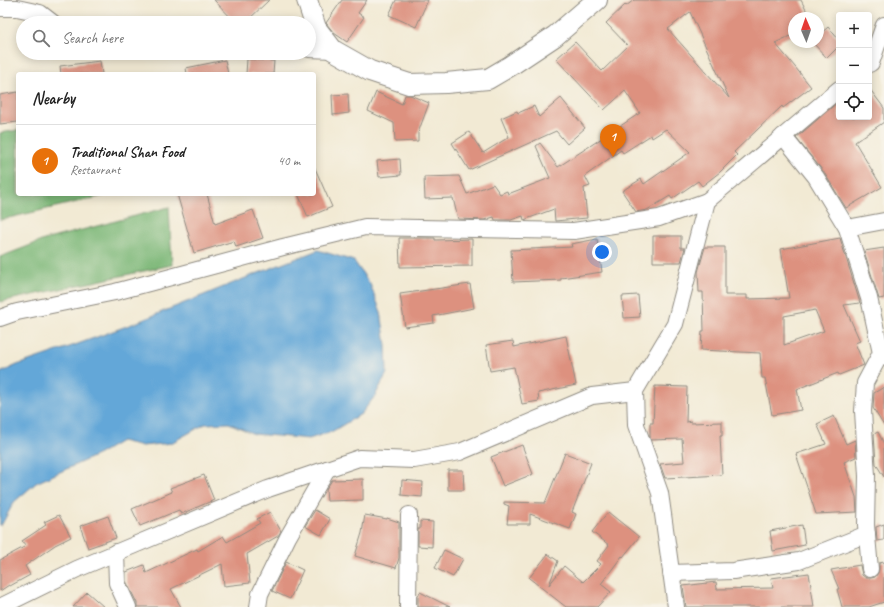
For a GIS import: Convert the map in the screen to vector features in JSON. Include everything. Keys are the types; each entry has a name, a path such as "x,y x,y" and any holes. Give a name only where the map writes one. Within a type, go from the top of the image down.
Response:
{"street":[{"path":"307,0 312,16"},
{"path":"316,28 333,50 370,71 409,84 446,83 488,79 555,36 597,0"},
{"path":"0,8 17,8 40,13 44,16"},
{"path":"872,59 884,25"},
{"path":"316,49 333,50"},
{"path":"0,318 17,312 115,292 283,247 365,227 574,231 659,218 707,201 836,92"},
{"path":"783,136 816,177 846,228 869,298 882,355 865,383 864,411 867,476 866,534 870,569"},
{"path":"676,607 660,493 636,425 635,392 675,324 707,201"},
{"path":"846,228 884,221"},
{"path":"0,607 77,569 116,552 268,489 359,458 414,460 460,452 592,396 635,392"},
{"path":"258,607 260,594 288,537 327,469"},
{"path":"408,607 409,514"},
{"path":"671,573 733,571 799,561 866,534"},
{"path":"116,552 117,582 128,607"}],"green space":[{"path":"16,130 16,196 102,196 0,220 0,133"},
{"path":"169,207 172,265 0,302 0,257 44,240"}],"water":[{"path":"318,250 354,261 370,284 381,312 386,345 387,373 375,396 361,414 333,431 309,439 254,434 229,423 205,424 171,443 142,446 121,441 99,454 36,483 14,502 0,526 0,373 17,365 135,323"}],"building":[{"path":"214,0 269,0 252,16 229,16"},
{"path":"342,0 367,0 358,13 364,17 347,42 334,33 326,23"},
{"path":"396,0 428,0 416,27 389,15"},
{"path":"634,0 801,0 807,12 788,12 788,37 775,43 811,87 783,108 782,106 734,152 737,155 720,172 702,186 698,181 672,199 670,196 647,210 636,212 622,191 641,179 644,184 690,152 666,129 652,138 651,135 623,153 621,150 585,176 590,186 584,188 587,218 555,221 554,209 524,220 523,216 511,220 495,220 494,217 484,220 458,219 453,198 425,199 424,177 459,176 467,194 493,184 500,194 507,191 508,194 550,178 536,146 540,143 558,167 640,113 625,91 604,110 556,59 575,42 602,71 628,46 606,23 625,5 626,6","holes":["690,12 729,98 668,29"]},
{"path":"828,27 836,36 836,49 827,58 818,48 824,48 824,31"},
{"path":"225,60 228,72 187,72 186,68"},
{"path":"247,60 274,61 273,72 246,72"},
{"path":"100,61 102,72 61,72 60,66"},
{"path":"16,92 16,122 0,124 0,95"},
{"path":"376,92 402,104 405,95 410,95 429,103 418,133 418,141 395,142 394,123 368,111"},
{"path":"872,92 884,108 884,122 855,142 882,187 846,208 823,171 796,138 836,104 836,120 872,120"},
{"path":"348,94 349,113 333,115 332,95"},
{"path":"561,98 585,128 567,144 556,131 469,170 452,143 469,132 483,153 509,137 501,118 534,106 539,117"},
{"path":"400,159 401,175 379,177 377,161"},
{"path":"316,171 332,207 308,217 299,196 316,196"},
{"path":"178,196 208,196 215,224 253,210 263,238 236,247 234,241 194,253"},
{"path":"653,236 681,236 681,248 685,248 681,262 653,262"},
{"path":"399,238 435,238 435,240 472,239 472,266 400,267"},
{"path":"840,238 860,303 844,305 860,341 855,343 864,365 839,375 838,373 797,389 801,410 772,415 765,378 762,378 760,353 701,350 702,331 704,331 703,292 699,292 698,272 705,247 725,247 725,295 747,295 747,299 789,298 781,249","holes":["815,310 824,331 784,345 784,316"]},
{"path":"597,239 602,272 561,278 561,280 513,282 511,250 572,247 571,244"},
{"path":"884,248 884,298 879,299 864,251"},
{"path":"470,284 474,308 433,316 434,323 405,327 400,294"},
{"path":"638,295 640,317 624,318 622,296"},
{"path":"566,336 576,385 538,393 539,401 522,404 514,367 490,371 486,345 513,341 514,347"},
{"path":"655,386 687,387 686,422 722,422 722,436 720,436 722,475 665,478 660,464 684,462 682,439 651,440 650,423 653,423"},
{"path":"884,387 884,426 873,408 874,393"},
{"path":"834,416 846,444 855,440 856,457 844,462 856,497 857,512 816,514 796,454 826,444 817,424"},
{"path":"878,432 884,444 884,477 876,464 874,434"},
{"path":"522,445 533,474 503,486 491,457"},
{"path":"565,453 591,463 572,512 576,514 570,529 530,514 530,524 507,524 509,506 504,504 504,502 545,503"},
{"path":"448,470 463,470 464,490 448,490"},
{"path":"204,475 214,500 181,514 179,510 140,526 132,509 172,492 170,488"},
{"path":"363,479 363,500 327,501 326,489 332,480"},
{"path":"402,480 423,482 422,497 401,495"},
{"path":"315,510 330,519 321,535 305,526"},
{"path":"270,512 281,531 278,536 247,554 250,583 224,586 222,564 171,589 181,607 137,607 137,603 126,581 126,572 144,565 146,573 197,549 198,551 223,536 227,542 260,523 257,519"},
{"path":"608,512 639,537 623,557 622,556 601,584 611,592 597,607 566,607 529,578 548,554 558,561 549,585 564,566 583,582 601,564 597,561 609,545 592,532"},
{"path":"59,515 71,537 55,545 25,566 30,575 0,591 0,560 26,546 22,541 46,525 44,522"},
{"path":"365,515 387,518 399,522 399,558 396,568 355,556 362,533"},
{"path":"108,516 116,538 88,548 80,526"},
{"path":"420,521 433,522 432,547 418,546 418,529 420,529"},
{"path":"884,524 884,540 877,541 876,527"},
{"path":"802,525 805,545 773,551 770,531"},
{"path":"444,550 463,559 453,577 435,568"},
{"path":"286,562 303,570 290,599 272,591"},
{"path":"884,562 884,602 869,607 842,607 837,589 839,589 831,570 860,565 862,575 866,578 871,578 875,577 878,573 879,563"},
{"path":"809,573 814,607 686,607 683,586 716,582 717,589 773,588 771,578"},
{"path":"87,592 104,607 73,607"},
{"path":"420,592 450,607 418,607 418,597"}],"place":[{"name":"Traditional Shan Food","path":"613,157"}]}
